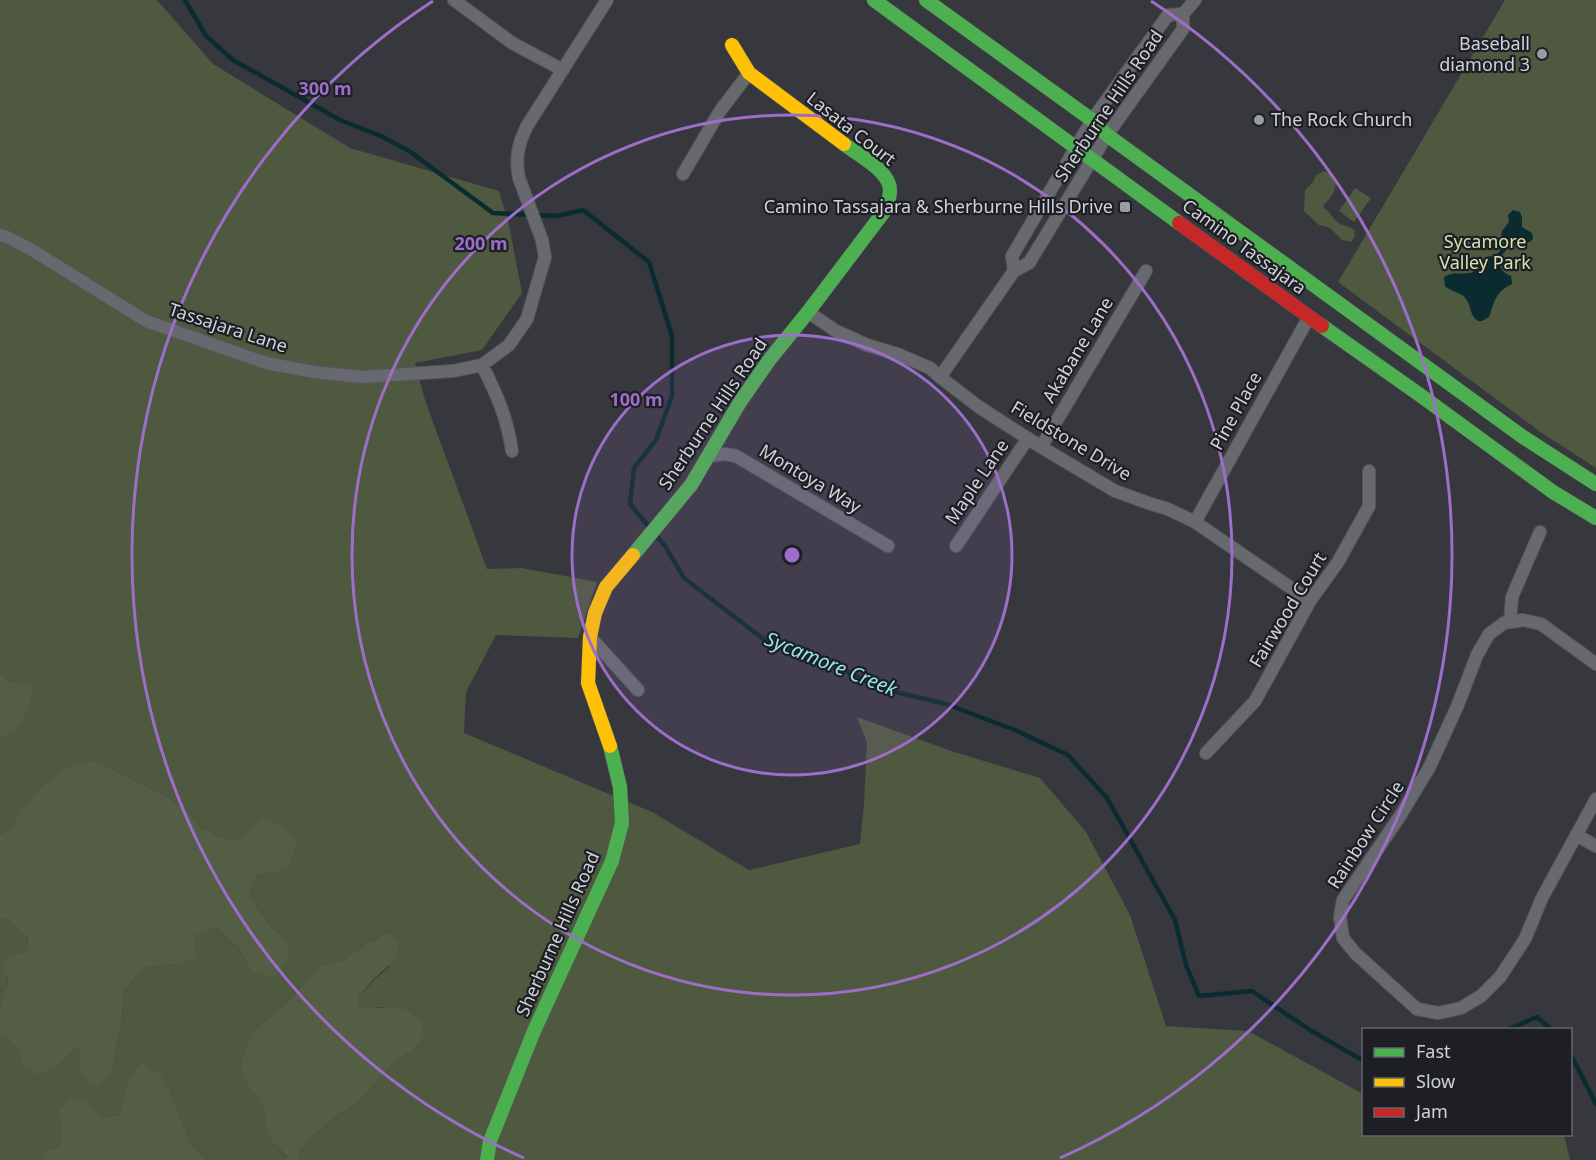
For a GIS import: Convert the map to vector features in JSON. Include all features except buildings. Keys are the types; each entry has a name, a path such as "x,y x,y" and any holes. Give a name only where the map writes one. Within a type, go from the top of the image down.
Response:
{"main road":[{"name":"Camino Tassajara","path":"874,0 1309,317 1553,492 1596,518"},
{"name":"Camino Tassajara","path":"926,0 1092,120 1107,135 1523,437 1596,484"},
{"name":"Lasata Court","path":"732,45 748,73 884,174 890,183 891,193 886,208 808,312"},
{"name":"Sherburne Hills Road","path":"488,1160 490,1141 534,1031 612,861 622,823 620,787 610,746 588,683 590,637 595,613 606,587 691,485 740,402 770,359 808,312"}],"street":[{"path":"454,0 512,43 563,70"},
{"name":"Tassajara Lane","path":"0,235 32,250 146,321 266,363 314,372 362,376 453,371 482,365 509,345 527,319 545,257 542,240 519,178 517,168 521,138 607,0"},
{"name":"Sherburne Hills Road","path":"940,377 1014,271 1029,263 1107,135 1183,29 1183,14 1195,0"},
{"name":"Sherburne Hills Road","path":"1014,271 1012,256 1092,120 1167,15 1183,14"},
{"path":"683,174 720,111 748,73"},
{"name":"Akabane Lane","path":"1041,447 1146,271"},
{"path":"808,312 836,331 930,368 940,377"},
{"name":"Pine Place","path":"1195,522 1309,317"},
{"path":"482,365 501,405 509,429 512,451"},
{"name":"Fieldstone Drive","path":"940,377 979,407 1115,491 1168,509 1195,522 1310,601"},
{"name":"Maple Lane","path":"956,546 1028,438"},
{"name":"Montoya Way","path":"709,456 725,454 736,456 888,546"},
{"name":"Fairwood Court","path":"1206,753 1255,701 1310,601 1338,562 1369,506 1369,471"},
{"path":"1540,532 1512,597 1510,622 1523,620 1541,624 1596,664"},
{"name":"Rainbow Circle","path":"1510,622 1504,623 1489,634 1477,655 1457,707 1429,768 1400,816 1343,900 1340,916 1343,938 1355,953 1417,1009 1438,1013 1461,1008 1481,996 1500,977 1526,939 1542,898 1596,799"},
{"path":"590,637 638,690"},
{"path":"1576,835 1596,846"}],"green space":[{"path":"0,0 157,0 213,64 350,148 499,191 509,225 522,293 482,350 415,363 425,400 487,569 522,568 597,582 578,638 496,635 466,692 464,733 652,812 749,870 860,844 867,743 857,717 951,751 1040,778 1086,832 1130,915 1166,1026 1248,1031 1362,1093 1362,1136 1564,1136 1570,1160 301,1160 298,1155 308,1140 337,1116 358,1103 398,1058 411,1052 385,1007 360,1007 359,997 389,967 389,932 364,945 343,960 321,965 290,1000 251,1033 248,1086 259,1097 266,1116 266,1131 271,1141 287,1158 285,1160 206,1160 191,1144 170,1092 124,1101 119,1115 103,1117 87,1101 59,1111 61,1128 59,1147 45,1151 41,1160 0,1160 0,1036 16,1044 21,1053 57,1067 78,1047 81,1057 111,1076 122,1018 124,991 144,967 177,965 194,936 215,927 238,947 251,971 288,942 269,924 249,896 257,875 273,873 261,816 241,838 228,840 201,828 186,810 168,797 97,761 20,811 8,831 0,834 0,738 14,732 31,683 13,682 0,672"},
{"name":"Sycamore Valley Park","path":"1505,0 1596,0 1596,468 1542,433 1338,282"},
{"path":"1324,171 1333,175 1336,183 1324,208 1337,222 1354,230 1355,236 1351,242 1342,240 1330,228 1319,225 1304,211 1305,190 1316,175"},
{"path":"1355,188 1371,198 1354,222 1339,211"},
{"path":"0,672 13,682 31,683 33,694 14,732 0,738"},
{"path":"97,761 168,797 186,810 201,828 228,840 241,838 261,816 281,826 297,840 289,866 273,873 257,875 249,896 269,924 288,942 287,961 274,978 251,971 238,947 215,927 195,936 195,958 177,965 144,967 124,991 122,1018 111,1076 97,1085 86,1080 79,1070 81,1057 78,1047 57,1067 39,1075 22,1066 17,1046 0,1036 0,1006 8,982 1,965 9,956 27,952 28,937 6,918 0,921 0,834 8,831 20,811 44,785 73,765"},
{"path":"6,918 28,936 27,952 10,956 2,964 8,979 0,1003 0,921"},
{"path":"389,932 399,941 396,954 392,963 359,997 360,1007 403,1008 420,1020 424,1036 411,1052 398,1058 358,1103 337,1116 308,1140 298,1155 301,1160 285,1160 287,1157 271,1141 266,1131 266,1116 259,1098 248,1086 241,1065 251,1033 290,1000 321,965 343,960 364,945"},
{"path":"142,1063 161,1075 191,1144 206,1160 41,1160 45,1151 59,1147 61,1128 59,1111 68,1101 74,1098 87,1101 103,1117 119,1115 130,1076"}],"water":[{"path":"1513,210 1520,212 1522,227 1532,233 1533,239 1530,242 1507,241 1501,238 1502,231 1509,222 1508,215"},
{"path":"1489,256 1499,261 1503,270 1511,276 1512,284 1499,294 1489,317 1478,321 1464,297 1445,286 1444,277 1475,271"}],"waterway":[{"name":"Sycamore Creek","path":"185,0 206,36 233,60 340,120 381,136 409,151 493,213 557,216 583,210 649,262 672,336 672,396 656,440 634,468 630,504 650,528"},
{"path":"1497,258 1507,241"},
{"name":"Sycamore Creek","path":"655,534 684,578 766,641 815,655 879,688 946,704 1015,730 1068,755 1107,798 1175,920 1186,965 1199,996 1252,991 1310,1030 1362,1060"},
{"name":"Sycamore Creek","path":"1512,1028 1537,1017 1550,1028"},
{"name":"Sycamore Creek","path":"1572,1057 1596,1104"}],"traffic: fast":[{"path":"874,0 1179,223"},
{"path":"926,0 1092,120 1107,135 1523,437 1596,484"},
{"path":"633,555 691,485 740,402 770,359 886,209 890,190 885,176 844,144"},
{"path":"1322,326 1553,492 1596,518"},
{"path":"487,1160 490,1141 534,1031 612,861 622,823 620,787 610,746"}],"traffic: slow":[{"path":"732,45 749,73 844,144"},
{"path":"610,746 588,683 590,637 595,613 606,587 633,555"}],"traffic: jam":[{"path":"1179,223 1322,326"}],"place":[{"name":"Baseball diamond 3","path":"1542,54"},
{"name":"The Rock Church","path":"1259,120"},
{"name":"Camino Tassajara & Sherburne Hills Drive","path":"1125,207"}]}
